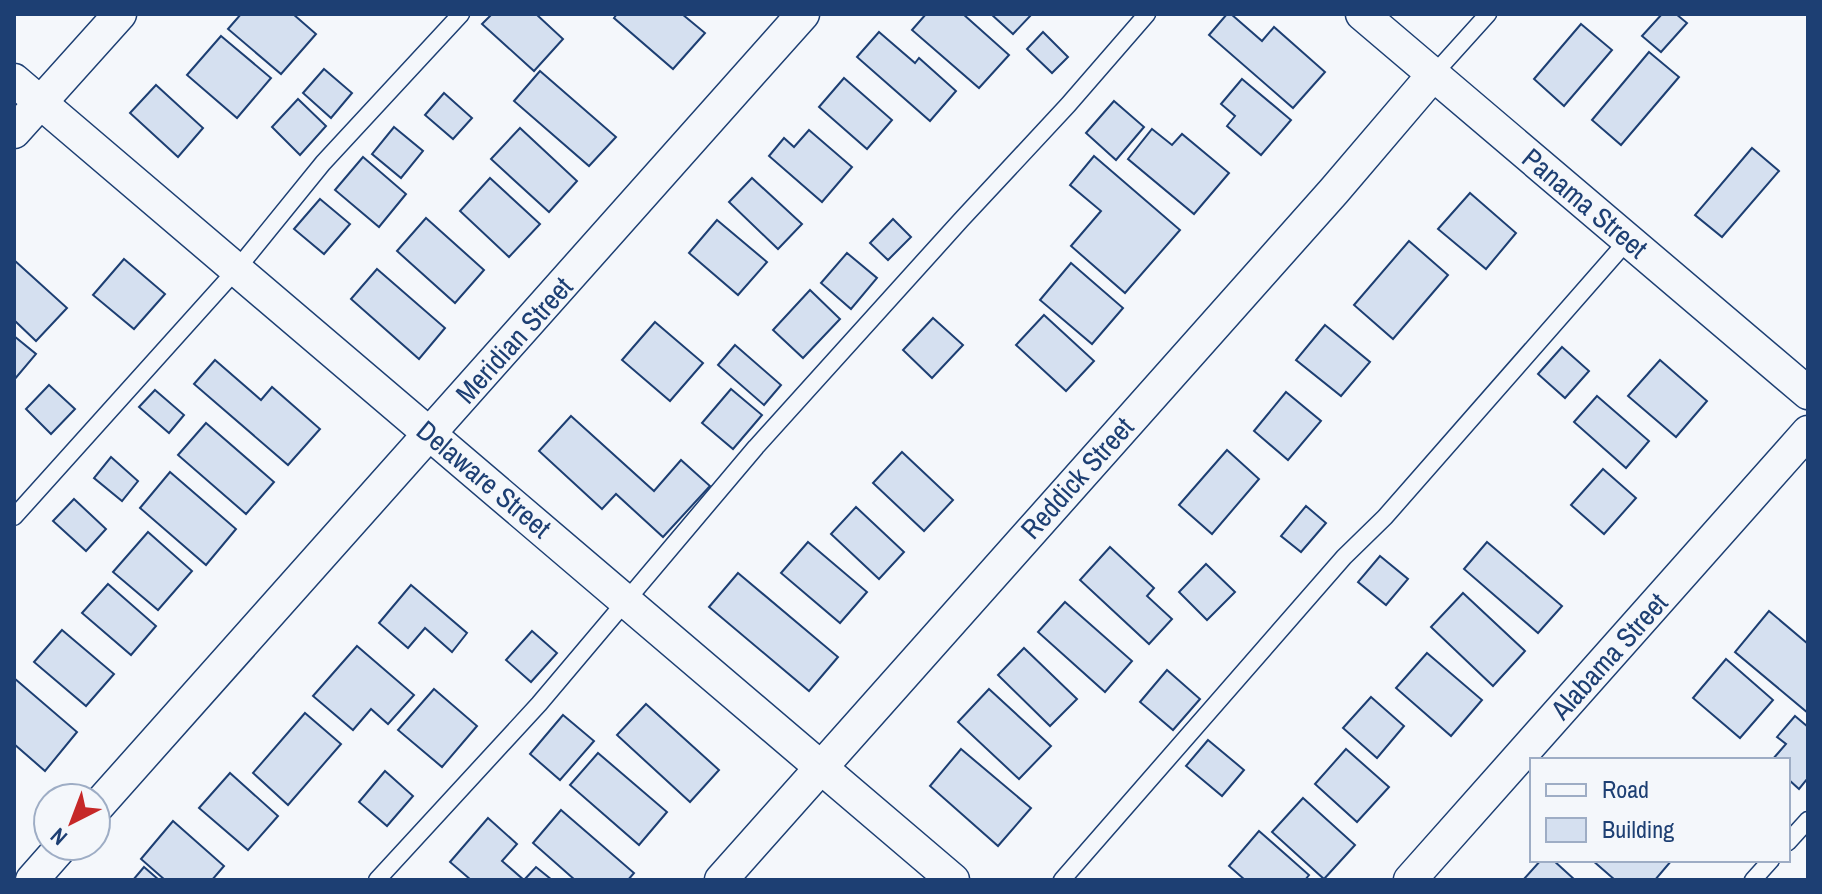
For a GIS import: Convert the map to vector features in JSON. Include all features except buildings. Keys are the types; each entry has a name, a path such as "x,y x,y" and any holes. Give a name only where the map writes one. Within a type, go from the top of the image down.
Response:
{"street":[{"path":"14,132 120,14"},
{"name":"Meridian Street","path":"112,790 803,14"},
{"name":"Panama Street","path":"1362,14 1808,393"},
{"name":"Reddick Street","path":"721,880 1334,191 1433,75"},
{"name":"Delaware Street","path":"14,80 953,880"},
{"name":"Alabama Street","path":"1410,880 1808,432"},
{"path":"32,880 48,862"}],"lane":[{"path":"14,517 237,269 323,163 461,14"},
{"path":"377,880 539,704 756,447 1147,14"},
{"path":"1433,75 1488,14"},
{"path":"1062,880 1344,557 1395,506 1628,240"},
{"path":"1790,840 1808,820"},
{"path":"1753,880 1769,862"}]}
